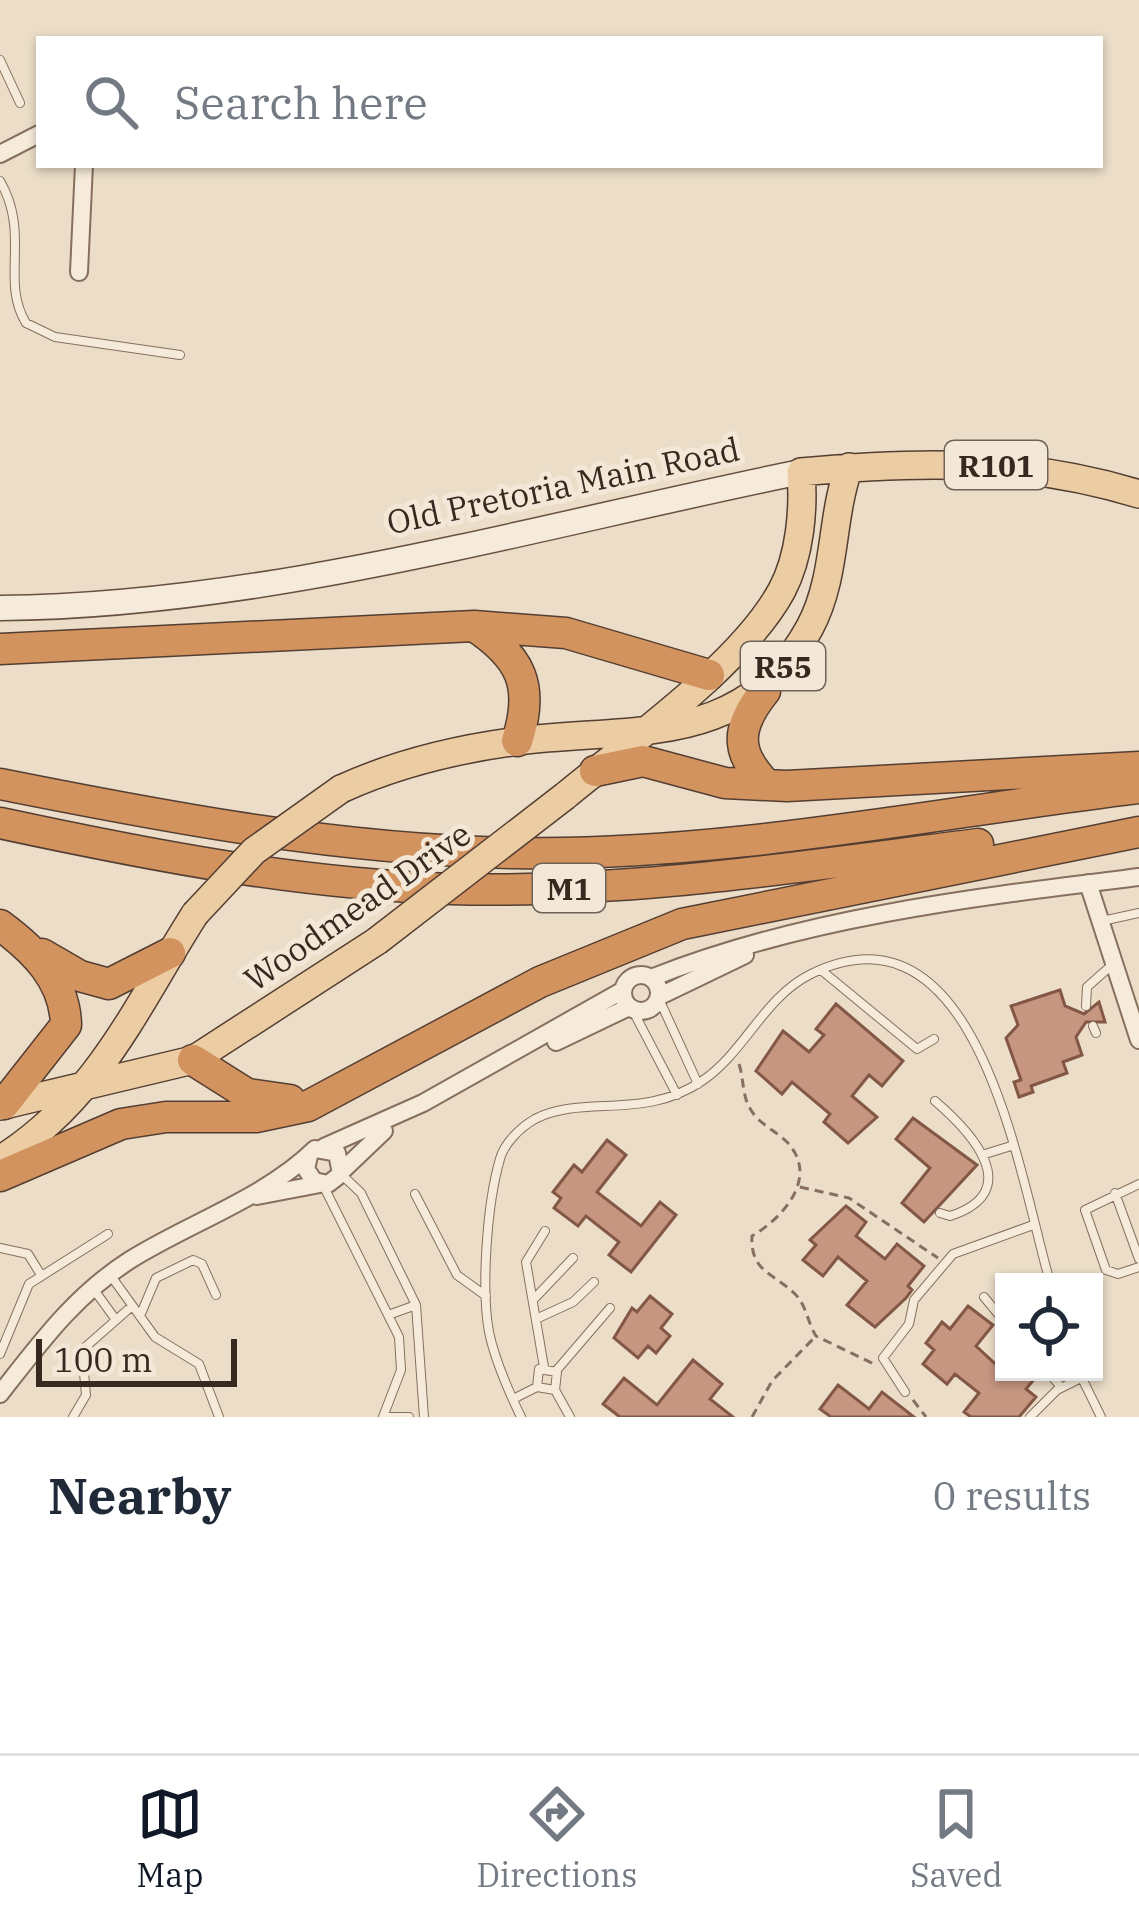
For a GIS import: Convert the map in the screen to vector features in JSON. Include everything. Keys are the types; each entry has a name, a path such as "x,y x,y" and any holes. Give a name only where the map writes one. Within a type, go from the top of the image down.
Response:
{"highway":[{"path":"474,626 504,646 524,676 525,716 517,741"},
{"path":"0,649 474,626 566,633 709,675"},
{"path":"765,691 747,712 740,747 748,766 767,785"},
{"path":"595,771 643,761 725,783 767,785 1139,767"},
{"name":"M1","path":"0,784 296,838 515,853 729,841 1139,788"},
{"name":"M1","path":"0,824 268,875 453,889 679,881 1139,828"},
{"path":"0,1176 121,1124 296,1110 540,982 682,925 1139,828"},
{"path":"0,925 80,976 109,984 124,981 170,952"},
{"path":"2,1105 66,1025 61,992 26,943"},
{"path":"193,1060 247,1094 274,1102 353,1082"}],"main road":[{"name":"Old Pretoria Main Road","path":"0,608 109,603 254,583 801,472 849,467 1007,465 1139,494"},
{"name":"R55","path":"765,691 809,629 824,594 835,552 837,508 849,467"},
{"name":"Woodmead Drive","path":"2,1105 193,1060 377,941 565,796 709,675 754,628 785,582 801,521 801,472"},
{"name":"Woodmead Drive","path":"0,1160 30,1140 90,1082 135,1021 195,914 254,851 341,789 402,763 517,741 637,736 694,721 765,691"}],"street":[{"path":"0,154 36,136"},
{"path":"79,272 84,168"},
{"path":"626,1003 630,982 709,955 939,905 1139,877"},
{"path":"1088,883 1139,1040"},
{"path":"0,1394 68,1308 92,1287 316,1152 626,1003 660,997 779,940"},
{"path":"651,978 662,986 660,997"},
{"path":"238,1201 321,1184 341,1173 378,1135 626,1003"},
{"path":"316,1152 340,1157 341,1173"},
{"path":"316,1152 307,1173 321,1184"}],"lane":[{"path":"0,60 20,103"},
{"path":"0,181 16,214 16,298 26,323 55,338 180,355"},
{"path":"1101,921 1139,913"},
{"path":"520,1417 490,1338 486,1296 500,1160 511,1140 536,1119 555,1112 639,1106 698,1084 735,1052 775,1001 820,970 881,958 911,966 934,984 959,1015 986,1066 1047,1273"},
{"path":"1086,1006 1087,987 1114,963"},
{"path":"820,970 918,1050 934,1039"},
{"path":"660,997 698,1084"},
{"path":"626,1003 677,1095"},
{"path":"935,1101 985,1154 984,1190 964,1211 940,1213"},
{"path":"985,1154 1010,1146"},
{"path":"341,1173 362,1193 416,1305 424,1417"},
{"path":"321,1184 391,1314 402,1356 385,1417 409,1417"},
{"path":"1115,1193 1139,1263 1118,1274 1106,1270 1085,1218 1089,1203 1115,1193 1139,1184"},
{"path":"415,1194 451,1268 464,1284 486,1296"},
{"path":"905,1392 884,1365 885,1353 909,1324 914,1300 962,1248 1034,1225"},
{"path":"544,1367 526,1257 545,1231"},
{"path":"0,1354 25,1289 108,1234"},
{"path":"0,1248 28,1254 40,1275"},
{"path":"532,1300 573,1258"},
{"path":"140,1317 156,1278 193,1260 202,1264 216,1295"},
{"path":"110,1274 155,1337 199,1364 219,1417"},
{"path":"536,1319 573,1302 593,1282"},
{"path":"92,1287 116,1320"},
{"path":"984,1298 995,1311"},
{"path":"391,1314 416,1305"},
{"path":"73,1417 86,1395 82,1351 132,1306"},
{"path":"556,1371 610,1308"},
{"path":"544,1367 556,1371 560,1381 555,1390"},
{"path":"537,1387 534,1377 544,1367"},
{"path":"1056,1381 1061,1387"},
{"path":"1030,1417 1070,1381"},
{"path":"1083,1381 1101,1417"},
{"path":"513,1400 537,1387 555,1390"},
{"path":"555,1390 569,1417"}],"path":[{"path":"738,1060 748,1108 792,1146 798,1186 778,1219 752,1236 762,1272 798,1296 816,1336 855,1360 884,1365"},
{"path":"798,1186 849,1198 945,1263"},
{"path":"752,1417 772,1381 816,1336"},
{"path":"905,1392 926,1417"}],"building":[{"path":"1060,990 1065,1006 1084,1014 1099,1002 1105,1022 1086,1022 1076,1037 1082,1055 1063,1062 1067,1073 1031,1086 1033,1092 1019,1097 1014,1082 1021,1080 1006,1038 1018,1025 1011,1006"},
{"path":"836,1004 903,1061 882,1086 869,1075 852,1096 877,1117 848,1143 824,1122 830,1114 792,1082 782,1094 756,1071 783,1031 809,1052 824,1035 816,1029"},
{"path":"913,1118 977,1165 924,1222 902,1203 930,1168 896,1139"},
{"path":"607,1140 626,1155 597,1192 641,1226 660,1202 676,1215 631,1272 609,1255 619,1242 586,1216 578,1226 554,1208 561,1198 553,1192 574,1165 582,1172"},
{"path":"846,1206 866,1222 856,1236 885,1259 897,1244 924,1266 908,1286 912,1290 906,1298 875,1327 847,1305 867,1281 838,1257 823,1276 803,1260 816,1245 810,1240"},
{"path":"650,1296 672,1314 661,1328 670,1336 656,1353 648,1346 638,1358 614,1338 632,1308 637,1312"},
{"path":"968,1306 993,1325 976,1346 995,1364 995,1381 1033,1381 1026,1389 1036,1397 1019,1417 971,1417 964,1412 979,1393 955,1374 947,1384 923,1364 934,1350 926,1343 942,1322 950,1329"},
{"path":"693,1360 722,1384 710,1399 733,1417 620,1417 603,1404 624,1378 657,1405"},
{"path":"838,1385 869,1409 882,1392 914,1417 831,1417 820,1409"}]}
